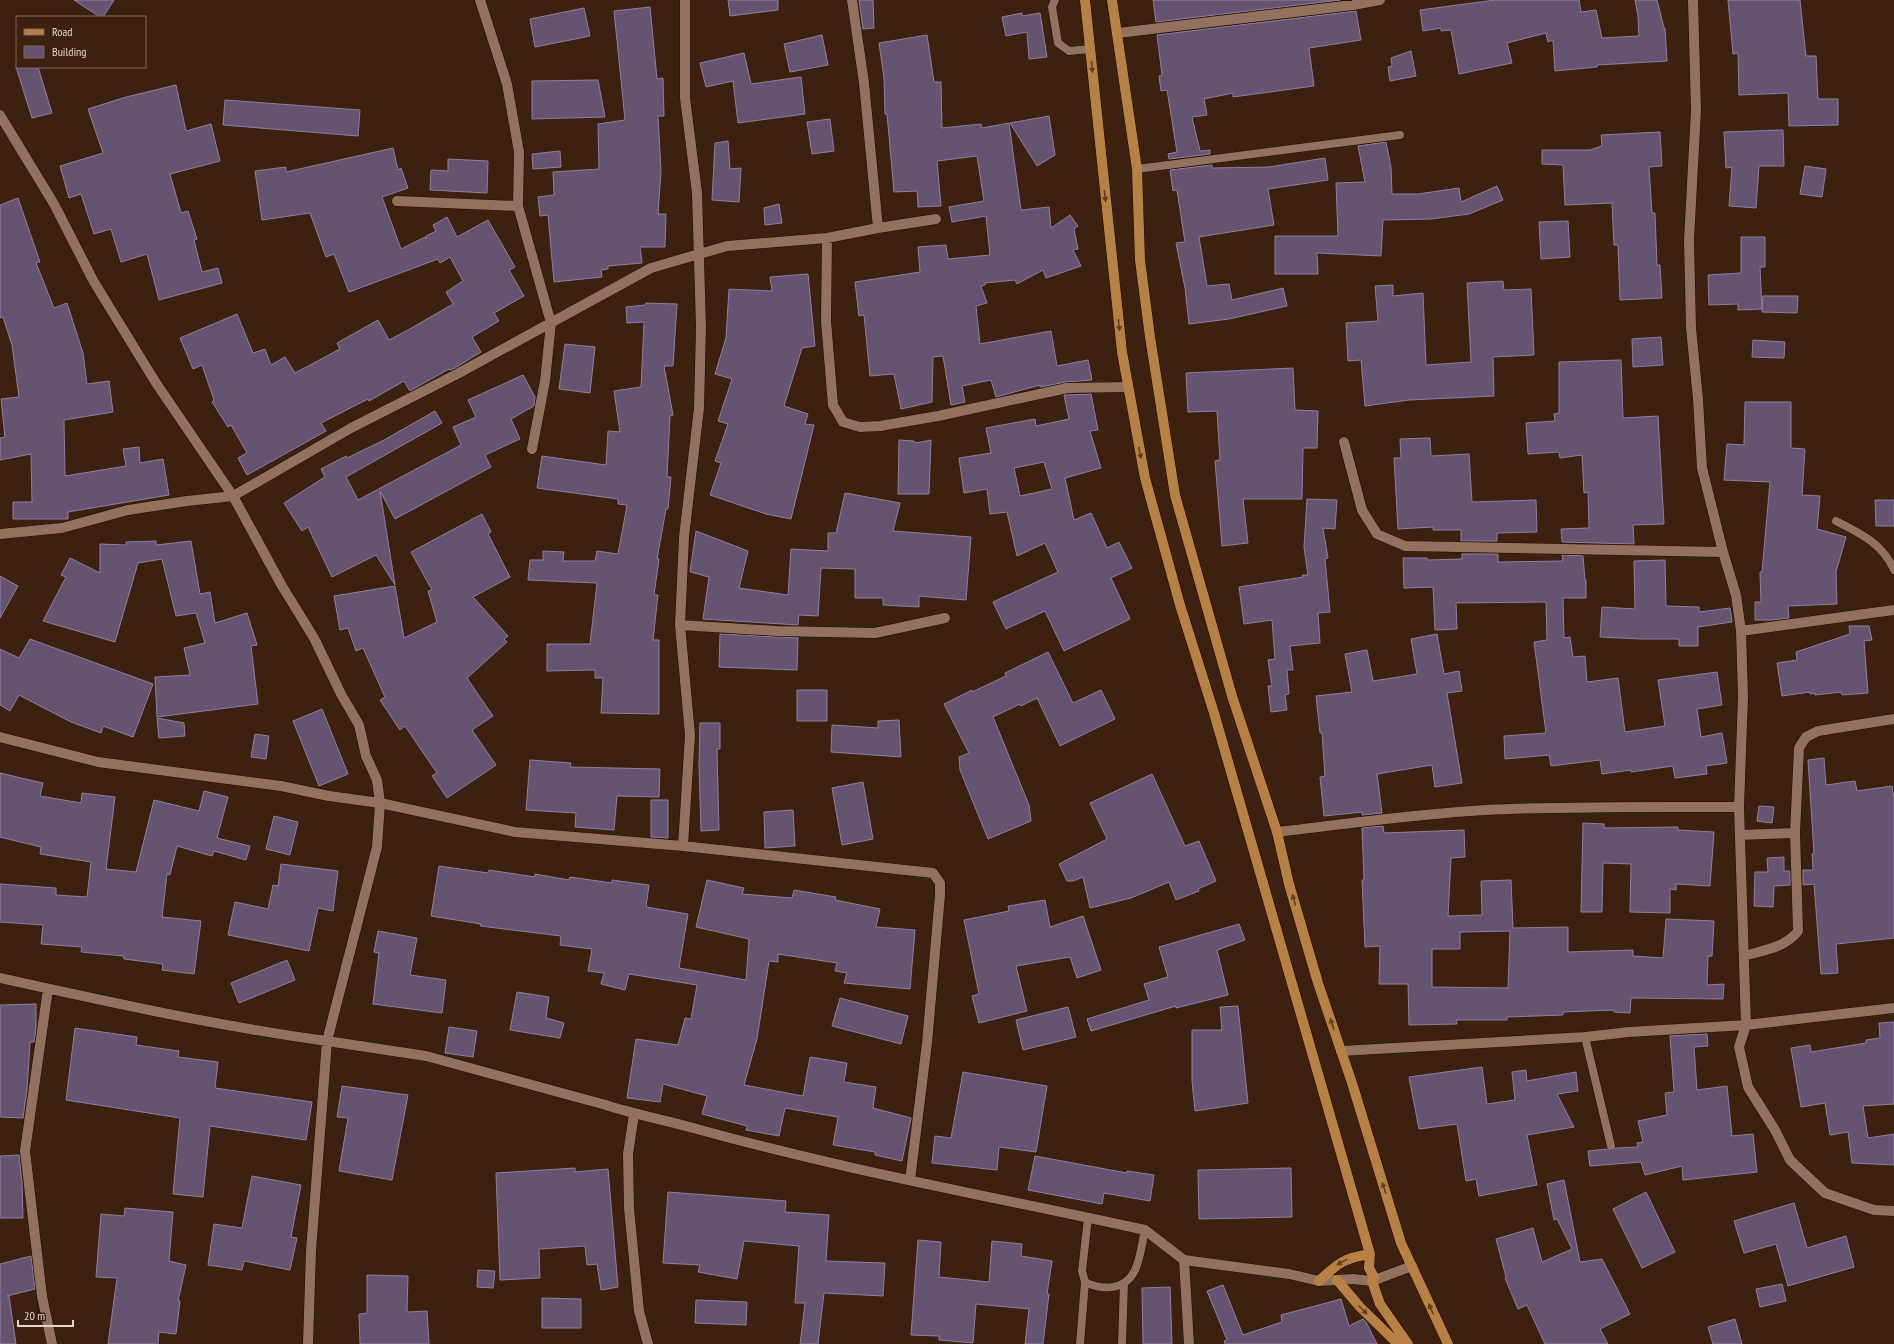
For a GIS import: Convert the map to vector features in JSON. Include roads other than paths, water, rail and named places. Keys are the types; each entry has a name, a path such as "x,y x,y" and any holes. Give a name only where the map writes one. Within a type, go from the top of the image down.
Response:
{"main road":[{"path":"1086,0 1122,352 1145,478 1156,522 1218,728 1370,1254 1369,1268 1374,1277 1372,1281 1380,1304 1408,1344"},
{"path":"1112,0 1137,169 1140,260 1150,338 1175,496 1232,696 1276,832 1289,884 1318,983 1341,1051 1400,1242 1448,1344"},
{"path":"1319,1281 1342,1261 1352,1257 1370,1254"},
{"path":"1337,1280 1360,1307 1398,1344"}],"street":[{"path":"480,0 507,84 519,152 518,206 551,323 546,381 532,449"},
{"path":"683,846 690,735 680,624 684,537 699,408 701,327 697,193 685,98 685,0"},
{"path":"852,0 864,84 878,228"},
{"path":"1118,33 1345,6 1380,0"},
{"path":"1693,0 1696,110 1689,240 1690,328 1698,399 1702,468 1722,552 1736,594 1741,631 1743,697 1740,835 1746,1025 1739,1047 1748,1087 1775,1130 1790,1160 1826,1192 1874,1210 1894,1211"},
{"path":"0,115 54,204 98,288 156,383 233,496 282,586 314,638 341,694 359,725 366,756 377,780 380,803 377,847 327,1041 311,1251 308,1344"},
{"path":"397,200 518,206"},
{"path":"0,534 62,528 128,510 233,496 351,428 459,373 651,268 727,246 827,238 936,219"},
{"path":"827,238 826,321 833,405 843,422 860,427 880,426 938,416 1067,388 1128,387"},
{"path":"1344,442 1362,510 1377,534 1405,546 1722,552"},
{"path":"1741,631 1894,610"},
{"path":"680,624 777,631 875,633 944,618"},
{"path":"1744,956 1782,945 1791,940 1798,931 1795,833 1799,748 1806,737 1818,731 1894,719"},
{"path":"0,737 98,762 281,786 330,796 380,803 515,832 683,846 933,873 940,883 940,895 927,1043 910,1180"},
{"path":"1276,832 1394,818 1484,810 1596,807 1740,807"},
{"path":"1740,835 1795,833"},
{"path":"0,978 255,1031 426,1056 634,1114 689,1126 821,1162 1145,1230 1184,1260 1288,1274 1319,1281 1372,1281 1412,1266"},
{"path":"48,989 25,1151 42,1296 52,1344"},
{"path":"1341,1051 1585,1037 1629,1032 1746,1025 1894,1008"},
{"path":"634,1114 628,1154 628,1208 639,1311 648,1344"},
{"path":"1184,1260 1189,1344"}],"lane":[{"path":"1055,0 1052,7 1058,43 1069,51 1090,49"},
{"path":"1137,169 1400,135"},
{"path":"1836,521 1875,543 1888,557 1894,570"},
{"path":"1585,1037 1611,1146"},
{"path":"1080,1344 1085,1282 1082,1271 1088,1218"},
{"path":"1085,1282 1094,1287 1110,1288 1124,1283 1134,1272 1145,1230"},
{"path":"1122,1344 1124,1283"}]}
